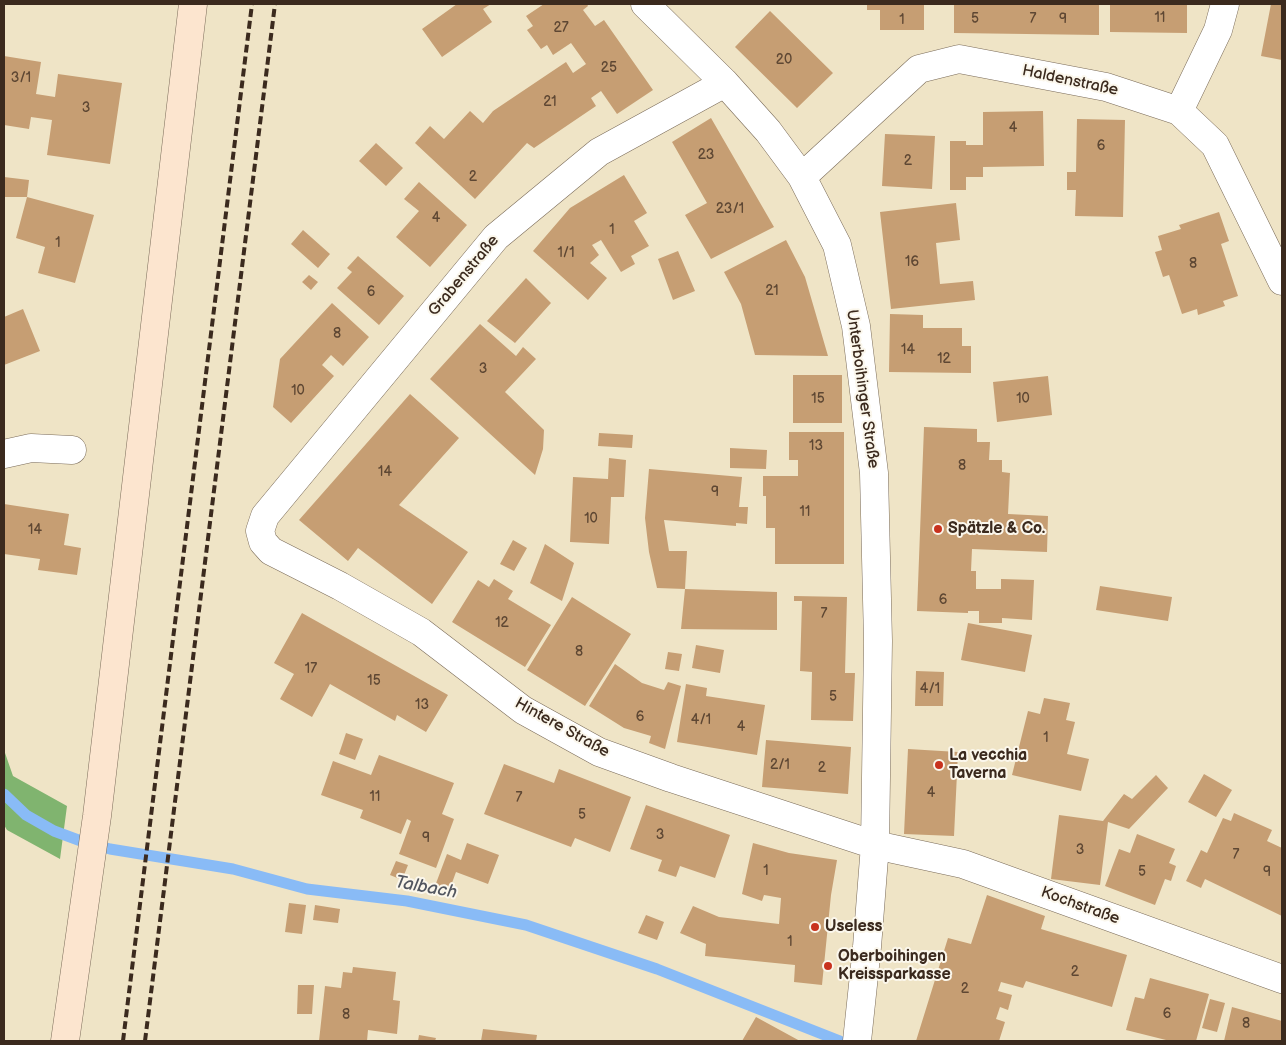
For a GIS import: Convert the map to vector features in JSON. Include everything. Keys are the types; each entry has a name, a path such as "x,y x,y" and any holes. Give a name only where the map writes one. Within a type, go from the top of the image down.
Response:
{"main road":[{"path":"66,1041 97,816 193,4"}],"street":[{"name":"Unterboihinger Straße","path":"645,4 725,83 768,132 802,177 837,245 856,326 874,473 878,641 875,845 857,1041"},
{"path":"1178,111 1218,30 1226,4"},
{"name":"Haldenstraße","path":"802,177 919,69 959,59 1106,87 1178,111 1215,145 1282,281"},
{"name":"Grabenstraße","path":"260,531 265,516 496,237 599,152 725,83"},
{"path":"4,454 31,448 72,450"},
{"name":"Hintere Straße","path":"260,531 263,542 271,551 421,632 523,710 599,752 671,778 875,845"},
{"name":"Kochstraße","path":"875,845 963,864 1282,979"}],"green space":[{"path":"4,750 13,776 67,806 60,859 7,830 4,825"}],"building":[{"path":"457,4 491,4 483,9 492,22 442,57 422,29"},
{"path":"544,4 587,4 588,6 583,10 595,26 604,20 653,90 617,114 601,91 591,98 596,106 534,148 527,143 475,199 415,143 430,126 444,139 470,111 483,123 493,111 566,62 573,73 586,64 571,43 553,55 547,45 541,49 527,30 533,26 526,16"},
{"path":"867,4 924,4 924,30 880,30 880,10 867,10"},
{"path":"954,4 1099,4 1099,35 954,33"},
{"path":"1110,4 1187,4 1187,33 1110,32"},
{"path":"1271,4 1282,4 1282,60 1261,56"},
{"path":"770,11 833,73 797,108 735,47"},
{"path":"4,56 41,62 36,94 55,97 58,74 122,83 110,164 47,155 52,120 31,117 29,129 4,125"},
{"path":"1043,111 1044,166 983,167 983,177 966,177 966,190 950,190 950,141 966,141 966,145 983,145 983,112"},
{"path":"711,118 774,227 711,259 685,215 707,203 672,142"},
{"path":"1077,119 1125,120 1123,217 1075,216 1076,190 1067,190 1067,172 1076,172"},
{"path":"885,134 935,136 932,189 882,186"},
{"path":"376,143 403,168 386,186 359,161"},
{"path":"624,175 647,213 634,221 649,246 631,256 635,264 621,272 601,240 592,245 599,255 590,263 607,278 588,300 533,251 570,208"},
{"path":"4,177 29,180 27,197 4,197"},
{"path":"419,182 467,225 430,267 396,237 419,211 404,199"},
{"path":"27,197 94,215 75,283 38,273 45,247 16,238"},
{"path":"956,203 960,240 936,243 940,284 973,281 975,300 891,309 880,212"},
{"path":"1219,212 1229,241 1221,244 1238,296 1223,301 1225,306 1198,315 1197,309 1182,314 1169,275 1163,277 1155,252 1162,250 1158,236 1181,229 1179,225"},
{"path":"303,230 330,254 318,268 291,244"},
{"path":"786,240 805,277 828,356 755,355 741,304 724,272"},
{"path":"678,251 695,291 673,300 658,259"},
{"path":"358,256 404,296 379,325 337,288 352,272 347,268"},
{"path":"309,275 318,282 311,290 302,282"},
{"path":"526,278 551,303 515,343 487,321"},
{"path":"332,303 369,337 343,366 331,355 322,365 334,376 291,423 273,407 280,359"},
{"path":"23,309 40,351 4,365 4,317"},
{"path":"890,314 923,315 923,328 962,328 962,346 971,346 971,373 889,372"},
{"path":"480,324 516,356 523,347 536,359 505,392 544,430 543,449 535,475 430,379"},
{"path":"793,375 842,375 842,423 793,423"},
{"path":"1048,376 1052,415 997,422 993,382"},
{"path":"410,394 459,438 399,505 468,552 432,604 358,548 348,561 299,520"},
{"path":"924,427 977,429 977,442 990,442 989,460 1002,460 1002,472 1010,473 1008,514 1048,516 1047,552 972,549 971,571 976,571 976,589 1001,589 1001,579 1034,580 1032,620 1002,618 1002,623 979,623 979,611 968,611 968,613 917,611"},
{"path":"789,432 844,432 844,564 775,564 775,528 766,528 766,496 763,496 763,476 798,476 798,460 789,460"},
{"path":"599,433 633,435 632,448 598,446"},
{"path":"730,448 767,450 766,469 730,468"},
{"path":"609,458 626,460 624,497 611,497 609,544 570,542 573,477 608,479"},
{"path":"649,469 742,477 739,507 748,507 747,524 736,523 736,526 664,520 669,551 687,551 685,589 657,588 649,552 645,518"},
{"path":"4,504 69,514 64,545 81,548 77,575 38,570 40,559 4,554"},
{"path":"513,540 527,548 514,571 500,564"},
{"path":"545,544 574,563 562,601 530,583"},
{"path":"494,579 513,591 508,599 551,625 525,667 452,622 478,580 489,587"},
{"path":"1100,586 1172,597 1168,621 1096,610"},
{"path":"685,589 777,592 777,630 681,629"},
{"path":"794,596 847,597 845,673 855,673 853,721 811,720 812,672 800,671 802,601 794,601"},
{"path":"572,597 631,634 585,706 527,670"},
{"path":"302,613 448,695 426,732 397,715 395,721 330,684 312,717 280,699 294,674 274,663"},
{"path":"968,623 1032,635 1025,672 961,660"},
{"path":"696,645 724,650 720,673 692,668"},
{"path":"668,652 682,654 679,671 665,669"},
{"path":"615,664 642,683 664,690 668,682 681,686 665,749 649,743 651,736 624,728 589,706"},
{"path":"916,671 944,672 943,706 915,706"},
{"path":"686,684 707,688 706,696 765,705 757,755 677,742"},
{"path":"1044,698 1070,703 1066,720 1075,722 1067,754 1089,759 1081,791 1012,775 1028,711 1040,714"},
{"path":"346,733 363,739 355,760 339,754"},
{"path":"766,740 851,747 848,794 762,787"},
{"path":"908,749 958,752 954,836 904,834"},
{"path":"379,755 454,783 442,814 454,819 436,868 399,854 411,821 407,819 401,834 360,818 363,810 321,795 333,761 371,775"},
{"path":"504,764 554,783 559,769 631,797 610,852 575,838 571,847 484,814"},
{"path":"1204,774 1232,790 1216,817 1188,802"},
{"path":"1156,775 1168,788 1129,829 1108,822 1100,885 1051,879 1059,815 1103,821 1124,794 1132,799"},
{"path":"646,805 730,835 715,878 680,866 676,877 658,871 662,860 630,849"},
{"path":"1234,813 1272,830 1267,841 1282,848 1282,916 1205,879 1201,888 1186,881 1201,850 1207,853 1223,818 1231,821"},
{"path":"1137,834 1175,849 1169,863 1176,866 1171,881 1165,879 1155,905 1105,886 1119,849 1130,853"},
{"path":"467,843 499,855 488,884 456,872 449,891 435,886 447,854 461,860"},
{"path":"753,843 789,853 837,860 831,895 822,985 794,982 795,965 705,956 706,944 680,933 693,906 719,917 779,924 781,898 764,895 762,901 742,894"},
{"path":"396,861 408,865 402,880 390,875"},
{"path":"987,895 1045,916 1041,929 1127,955 1112,1007 1026,981 1023,988 1001,982 998,991 1012,995 1008,1010 1000,1007 996,1019 1005,1022 999,1041 916,1041 948,938 971,944"},
{"path":"289,903 306,905 302,934 285,932"},
{"path":"315,905 340,909 338,923 313,920"},
{"path":"646,915 664,922 657,940 638,933"},
{"path":"353,967 396,972 393,1000 400,1001 397,1034 368,1030 367,1041 319,1041 325,986 341,988 343,972 352,973"},
{"path":"1150,978 1209,994 1196,1041 1170,1041 1126,1030 1135,997 1144,999"},
{"path":"298,985 314,985 312,1014 297,1014"},
{"path":"1210,999 1225,1003 1217,1032 1202,1028"},
{"path":"1232,1007 1282,1021 1282,1041 1224,1041"},
{"path":"756,1017 800,1041 742,1041"},
{"path":"483,1029 537,1035 536,1041 481,1041"},
{"path":"419,1035 436,1038 435,1041 418,1041"}],"waterway":[{"name":"Talbach","path":"4,794 26,815 54,831 81,841 110,849 233,869 307,889 407,901 526,925 657,969 840,1041"}],"railway":[{"path":"123,1041 252,4"},
{"path":"145,1041 275,4"}],"place":[{"name":"Spätzle & Co.","path":"938,529"},
{"name":"La vecchia Taverna","path":"939,765"},
{"name":"Useless","path":"815,927"},
{"name":"Oberboihingen Kreissparkasse","path":"828,966"}]}
